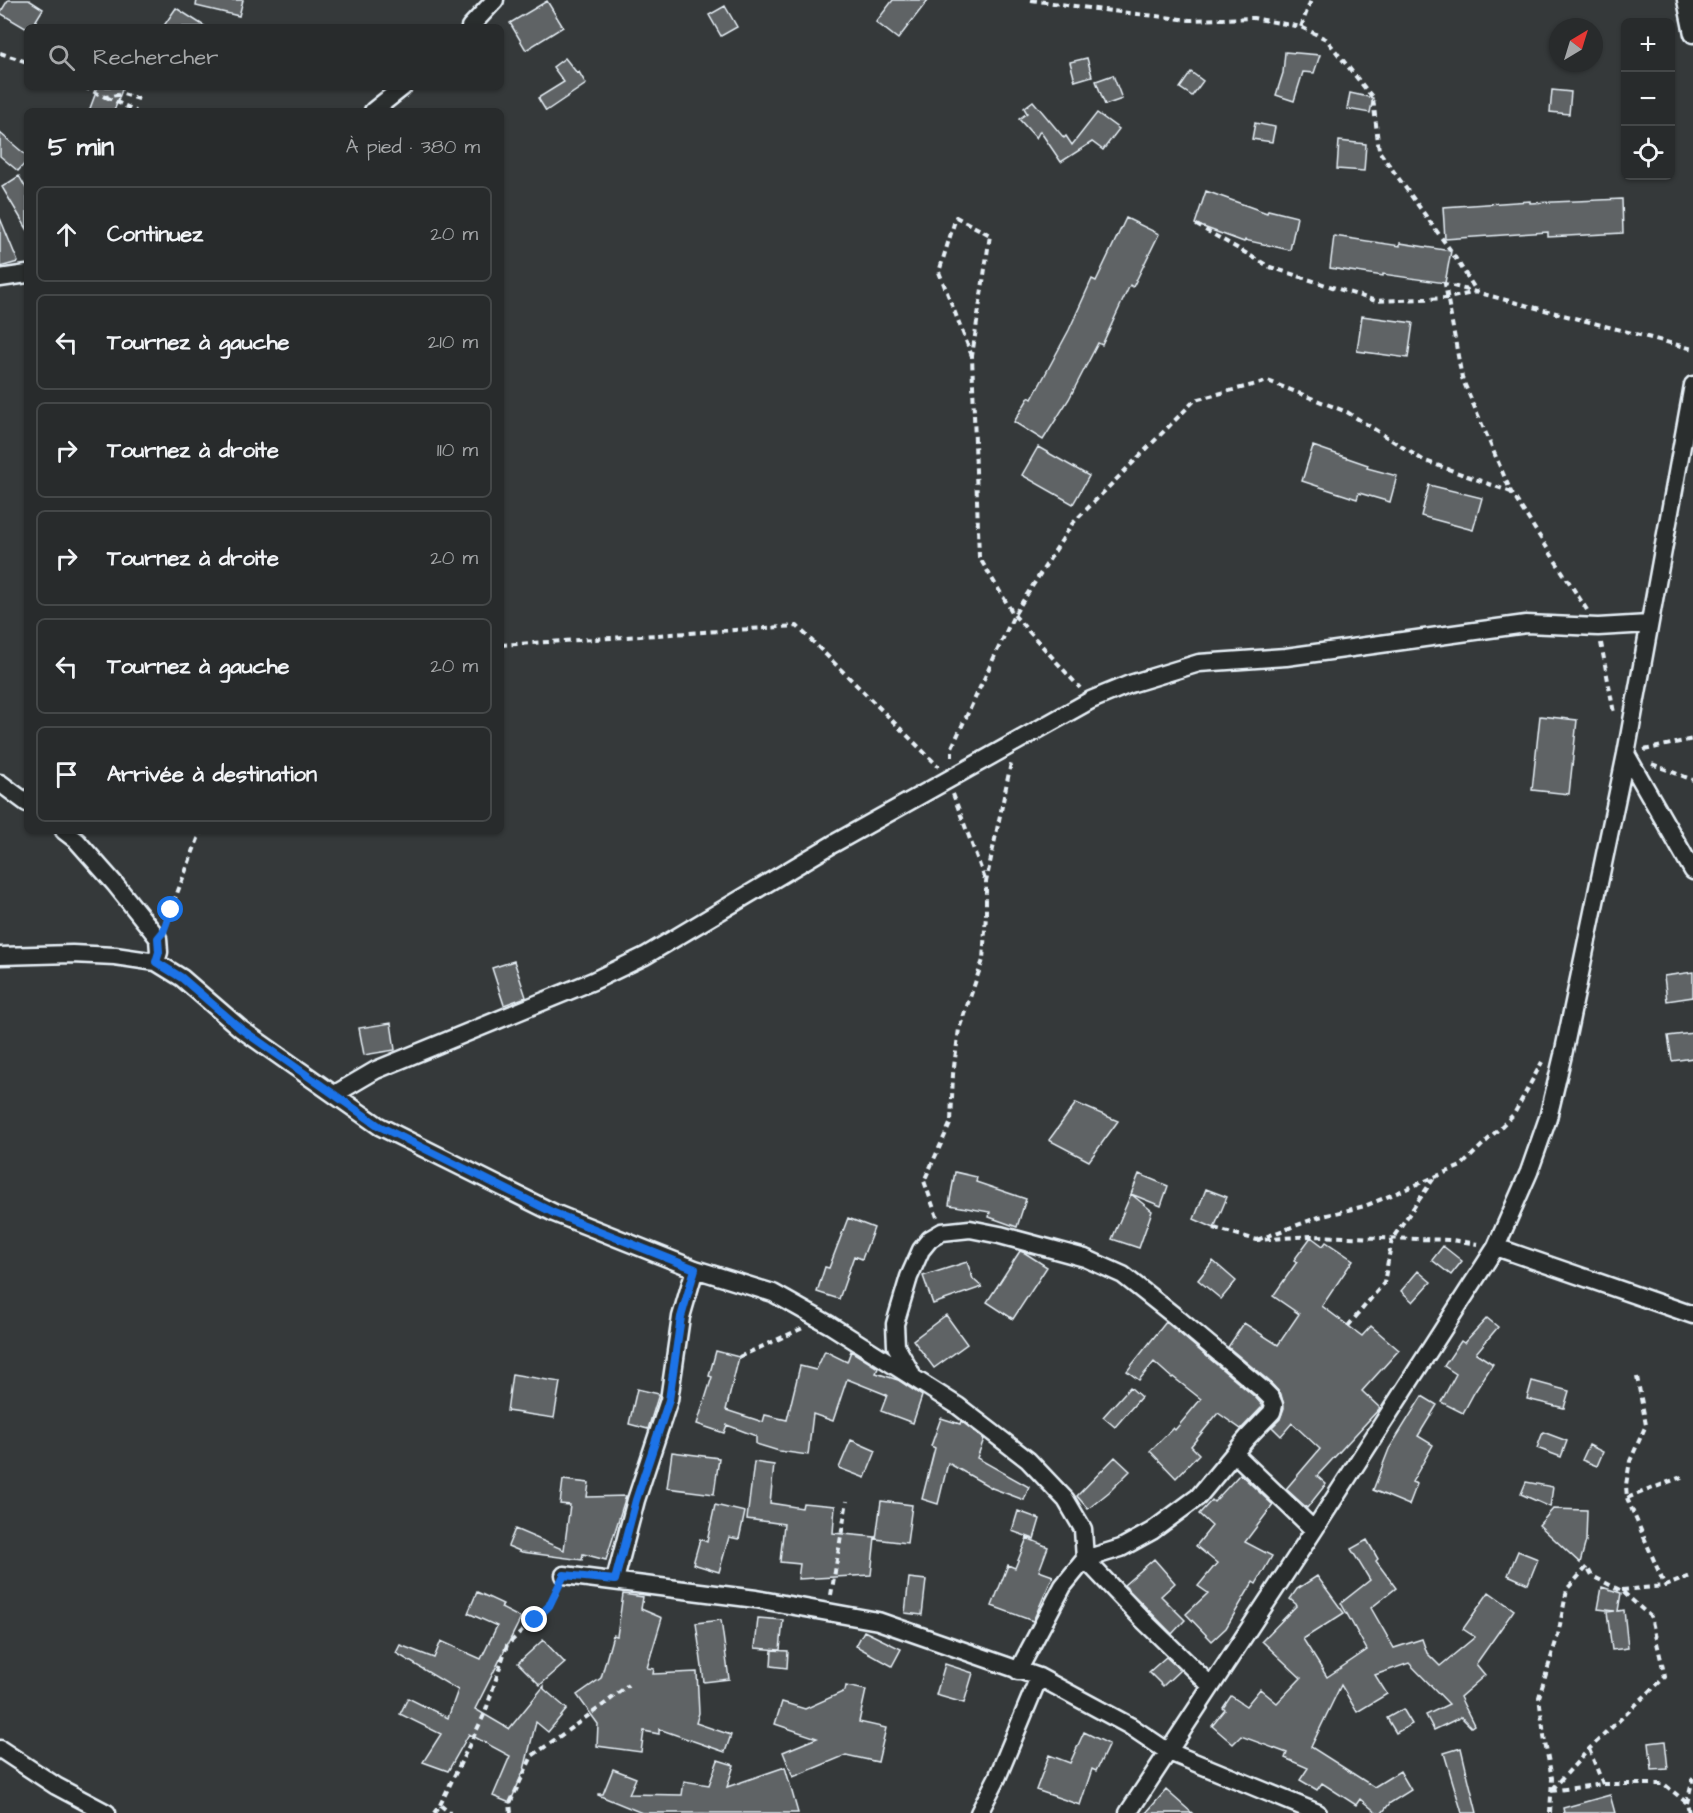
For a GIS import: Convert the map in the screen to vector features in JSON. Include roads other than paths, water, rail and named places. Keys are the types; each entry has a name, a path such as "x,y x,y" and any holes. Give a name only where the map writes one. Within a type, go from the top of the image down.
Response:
{"street":[{"path":"473,24 495,0"},
{"path":"1686,0 1693,34"},
{"path":"377,108 398,90"},
{"path":"0,278 24,274"},
{"path":"1128,1813 1496,1247 1530,1172 1548,1118 1563,1055 1626,754 1693,385"},
{"path":"335,1094 376,1070 593,981 645,956 833,844 1090,700 1130,684 1199,663 1286,657 1526,624 1598,627 1649,624"},
{"path":"1626,754 1693,871"},
{"path":"0,783 24,801"},
{"path":"68,834 115,884 158,938 159,952 156,962"},
{"path":"0,956 72,954 115,956 156,962 182,978 241,1029 379,1126 554,1213 695,1269 773,1293 830,1325 958,1406 1028,1460 1066,1500 1083,1528 1085,1559 1210,1685"},
{"path":"912,1376 896,1346 895,1324 909,1277 921,1250 930,1239 942,1232 969,1229 1085,1258 1123,1275 1262,1389 1274,1405 1272,1412 1198,1497 1152,1531 1121,1548 1085,1559 1063,1586 1018,1671"},
{"path":"1496,1247 1693,1315"},
{"path":"615,1580 636,1500 669,1400 681,1317 695,1269"},
{"path":"1236,1454 1314,1530"},
{"path":"564,1575 756,1599 878,1621 1039,1677 1130,1726 1167,1751 1318,1813"},
{"path":"979,1813 997,1778 1039,1677"},
{"path":"0,1749 56,1786 107,1813"}]}
